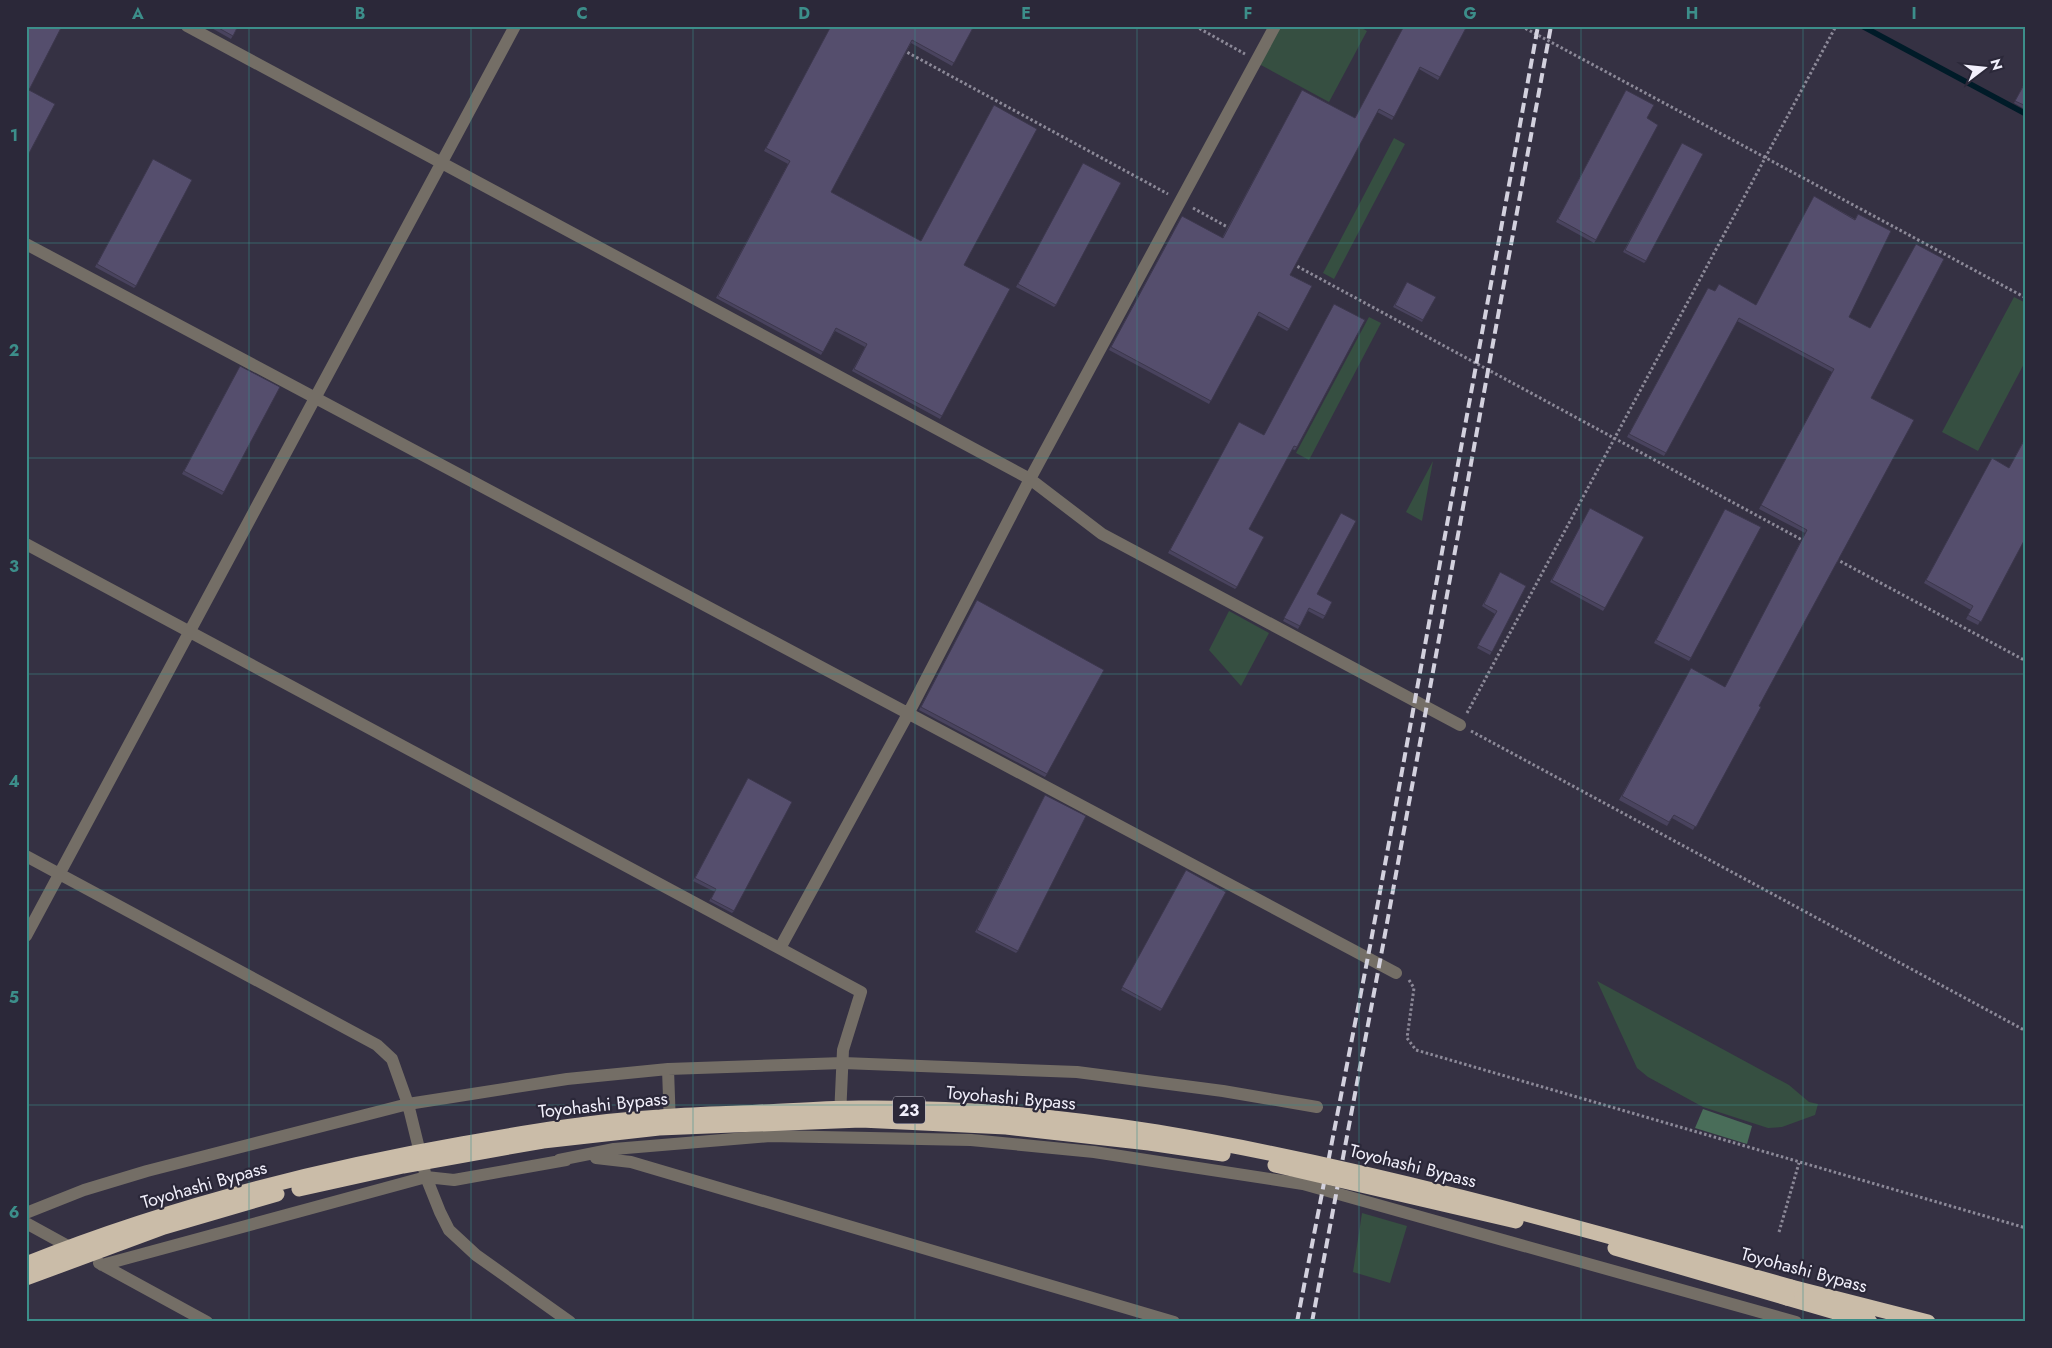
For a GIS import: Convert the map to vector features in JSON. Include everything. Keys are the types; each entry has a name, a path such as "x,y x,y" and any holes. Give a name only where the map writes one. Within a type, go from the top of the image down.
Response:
{"highway":[{"name":"Toyohashi Bypass","path":"26,1264 161,1216 280,1183 399,1155 540,1130 658,1117 862,1108 1008,1114 1153,1131 1374,1174 1928,1322"},
{"name":"Toyohashi Bypass","path":"26,1278 173,1224 282,1193 403,1166 543,1141 659,1128 861,1120 1006,1127 1149,1143 1242,1157 1558,1232 1870,1322"}],"street":[{"path":"187,26 1030,479 1102,534 1460,725"},
{"path":"26,936 516,26"},
{"path":"780,948 908,714 1030,479 1182,202 1275,26"},
{"path":"26,244 1396,973"},
{"path":"26,544 861,992 843,1050 839,1136"},
{"path":"26,856 377,1045 392,1059 408,1104 426,1177 449,1230 476,1255 570,1322"},
{"path":"26,1213 84,1190 147,1171 408,1104 567,1078 668,1069 843,1063 1077,1072 1223,1091 1317,1107"},
{"path":"668,1069 671,1143"},
{"path":"102,1265 426,1177 454,1180 614,1149 770,1136 971,1140 1084,1151 1303,1184 1796,1322"},
{"path":"559,1160 612,1158 631,1162 1174,1322"},
{"path":"26,1223 207,1322"}],"path":[{"path":"1195,26 1257,60"},
{"path":"1521,26 2026,298"},
{"path":"1836,26 1460,725 2026,1031"},
{"path":"902,50 1234,230"},
{"path":"1285,259 1807,543"},
{"path":"1833,557 2026,661"},
{"path":"1396,973 1412,981 1414,988 1407,1038 1416,1050 2026,1228"},
{"path":"1779,1232 1799,1163"}],"green space":[{"path":"1279,26 1358,26 1367,31 1329,102 1259,64"},
{"path":"1394,138 1405,144 1334,279 1323,273"},
{"path":"2014,297 2026,303 2026,360 1978,451 1942,432"},
{"path":"1369,317 1381,323 1309,460 1296,453"},
{"path":"1433,461 1422,521 1406,512"},
{"path":"1229,611 1269,633 1241,686 1209,650"},
{"path":"1597,981 1789,1085 1809,1102 1818,1104 1815,1115 1782,1127 1768,1128 1703,1107 1648,1077 1637,1068"},
{"path":"1703,1109 1752,1126 1747,1144 1695,1128"},
{"path":"1362,1213 1407,1226 1390,1283 1353,1272"}],"building":[{"path":"26,26 62,26 29,90 55,104 26,159"},
{"path":"215,26 238,26 233,36"},
{"path":"831,26 974,26 954,63 912,40 831,192 921,241 994,105 1037,129 964,265 1010,289 942,416 854,369 867,344 836,328 823,352 718,296 790,161 766,148"},
{"path":"1404,26 1467,26 1440,77 1420,67 1394,117 1379,109 1290,275 1312,286 1289,329 1259,312 1211,401 1111,347 1182,216 1223,238 1302,90 1355,118"},
{"path":"2026,81 2026,106 2015,101"},
{"path":"1626,90 1654,105 1647,118 1658,125 1596,240 1558,219"},
{"path":"1682,143 1703,154 1646,261 1625,250"},
{"path":"153,159 192,180 136,286 97,264"},
{"path":"1083,163 1121,183 1056,305 1018,284"},
{"path":"1814,196 1855,220 1858,214 1891,231 1849,317 1870,328 1916,244 1944,259 1871,398 1914,420 1759,706 1761,707 1696,827 1674,815 1669,822 1622,796 1691,668 1725,687 1807,530 1761,505 1834,369 1739,318 1666,453 1629,434 1708,288 1715,291 1719,284 1756,305"},
{"path":"1407,282 1436,297 1423,320 1395,305"},
{"path":"1334,304 1365,320 1297,447 1294,446 1249,529 1264,537 1237,587 1170,550 1239,422 1264,435"},
{"path":"240,366 280,387 224,492 184,471"},
{"path":"2026,437 2026,537 1981,622 1968,615 1973,606 1926,580 1992,458 2009,468"},
{"path":"1590,508 1644,537 1605,608 1552,580"},
{"path":"1725,509 1761,527 1691,658 1656,640"},
{"path":"1341,513 1356,521 1317,594 1332,602 1325,616 1309,608 1300,626 1284,618"},
{"path":"1500,572 1526,586 1492,652 1478,645 1497,611 1484,604"},
{"path":"977,600 1104,670 1047,774 921,707"},
{"path":"748,778 792,802 734,911 711,899 716,889 695,878"},
{"path":"1045,795 1086,816 1018,951 977,930"},
{"path":"1186,870 1226,892 1162,1009 1122,987"}],"waterway":[{"path":"1862,26 2026,114"}],"railway":[{"path":"1297,1322 1371,941 1538,26"},
{"path":"1312,1322 1551,26"}]}
